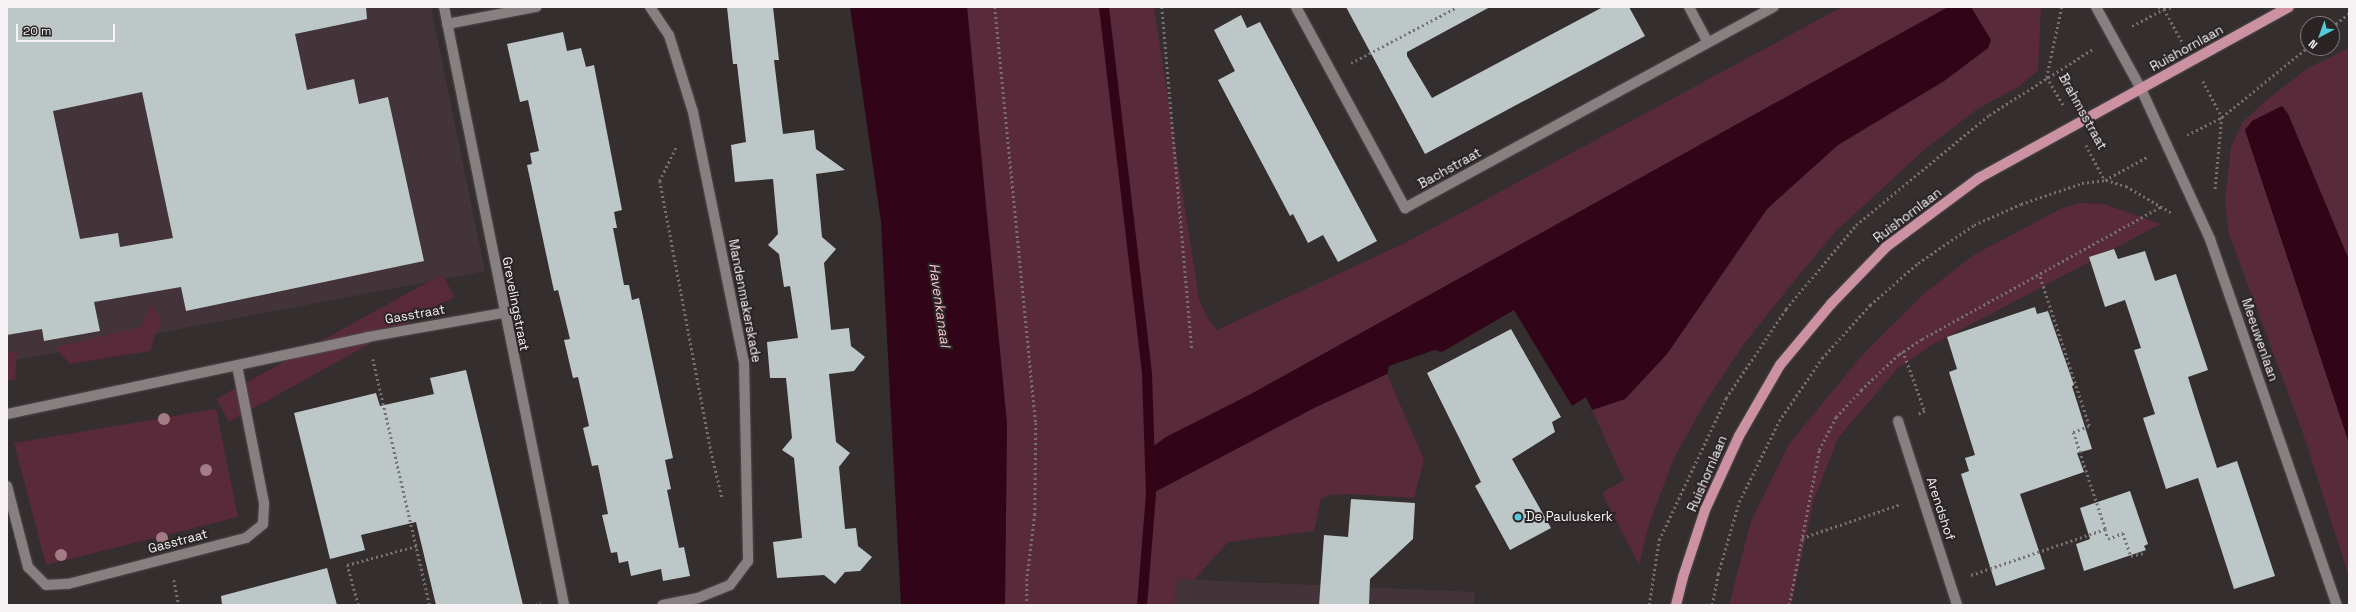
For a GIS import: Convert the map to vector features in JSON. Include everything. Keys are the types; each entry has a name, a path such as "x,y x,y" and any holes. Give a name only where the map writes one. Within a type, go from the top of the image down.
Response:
{"main road":[{"name":"Ruishornlaan","path":"1676,605 1682,577 1705,510 1738,436 1780,365 1831,304 1886,247 1979,178 2289,7"}],"street":[{"name":"Grevelingstraat","path":"444,7 503,313 564,605"},
{"path":"447,24 536,7"},
{"name":"Mandenmakerskade","path":"650,7 669,35 693,112 744,362 748,561 730,585 698,598 663,605"},
{"name":"Bachstraat","path":"1296,7 1405,208 1774,7"},
{"path":"1689,7 1708,42"},
{"path":"2096,7 2141,89"},
{"name":"Meeuwenlaan","path":"2141,89 2210,239 2337,605"},
{"name":"Gasstraat","path":"7,414 368,337 503,313"},
{"name":"Gasstraat","path":"7,486 28,566 46,585 68,584 246,538 263,524 264,503 237,366"},
{"name":"Arendshof","path":"1898,421 1957,605"}],"path":[{"path":"995,7 1036,423 1035,514 1027,579 1027,605"},
{"path":"1162,7 1192,351"},
{"path":"1332,73 1457,7"},
{"name":"Brahmsstraat","path":"2062,7 2047,77 2075,124 2105,180"},
{"path":"2158,7 2164,9"},
{"path":"2340,20 2349,13"},
{"path":"2215,193 2222,116 2300,53"},
{"path":"677,146 660,181 711,451 723,500"},
{"path":"1712,605 1718,574 1739,502 1779,420 1822,358 1870,305 1918,263 1974,225 2021,204 2082,183 2105,180 2126,186 2174,214"},
{"path":"1789,605 1819,450 1836,417 1881,370 1903,351 2162,206"},
{"path":"2039,274 2089,426 2074,432 2108,539 2123,533 2131,556 2144,553"},
{"path":"368,337 430,605"},
{"path":"1898,421 1925,411 1903,351"},
{"path":"1802,538 1922,496"},
{"path":"1950,582 2105,529"},
{"path":"358,605 347,565 416,546"}],"shaded area":[{"path":"7,7 431,7 485,271 7,362"},
{"path":"967,7 1154,7 1199,299 1208,319 1217,330 1405,243 1842,7 1948,7 1251,394 1166,437 1151,448 1151,494 1314,408 1387,374 1424,460 1414,498 1349,494 1330,495 1321,499 1314,531 1228,542 1194,580 1177,579 1174,605 1005,605 1007,424"},
{"path":"1971,7 2041,7 2038,71 2018,87 1976,110 1925,149 1836,231 1798,276 1743,345 1706,401 1674,458 1649,524 1639,565 1602,493 1624,480 1592,410 1625,399 1667,354 1767,209 1838,145 1944,81 1988,48 1991,40"},
{"path":"2349,48 2349,260 2288,113 2282,106 2252,121 2245,130 2349,443 2349,577 2305,439 2228,231 2225,199 2231,148 2242,123 2263,103 2308,68 2333,56 2340,56 2340,52"},
{"path":"2081,203 2104,204 2161,224 1932,345 1897,369 1838,438 1814,499 1791,605 1729,605 1751,521 1789,444 1864,353 1927,291 1974,255 2062,208"},
{"path":"442,274 455,297 229,422 216,399"},
{"path":"151,304 161,319 150,351 70,364 55,347 141,327"},
{"path":"17,352 15,379 7,381 7,353"},
{"path":"216,409 238,517 46,565 14,443"},
{"path":"1177,579 1475,592 1474,605 1174,605"}],"water":[{"name":"Havenkanaal","path":"850,7 967,7 1007,424 1005,605 901,605 881,222"},
{"path":"1948,7 1971,7 1991,40 1988,48 1944,81 1838,145 1767,209 1667,354 1625,399 1592,410 1586,397 1572,406 1514,310 1442,352 1434,350 1389,366 1387,374 1314,408 1151,494 1151,448 1166,437 1251,394"},
{"path":"2282,106 2288,114 2349,260 2349,443 2245,130 2252,121"}],"building":[{"path":"7,7 366,7 367,19 295,34 307,90 354,79 359,104 388,97 424,261 186,311 181,287 94,302 100,331 44,341 42,329 7,335","holes":["142,92 173,238 120,247 118,233 80,239 53,111"]},
{"path":"727,7 773,7 779,60 774,60 783,134 814,130 816,149 845,170 816,174 822,237 836,249 824,263 831,330 849,328 851,346 865,357 854,371 829,374 836,442 850,453 839,467 845,529 856,528 858,546 872,557 860,571 845,572 835,584 824,575 777,578 773,542 802,538 794,458 782,450 792,438 786,378 770,378 767,342 798,338 790,286 784,287 779,254 768,245 778,234 773,179 735,182 731,145 746,142 737,64 733,64"},
{"path":"1346,7 1490,7 1407,52 1407,56 1432,98 1603,7 1629,7 1645,36 1425,154"},
{"path":"1241,15 1247,28 1260,22 1377,241 1338,262 1323,235 1308,243 1293,214 1290,216 1218,80 1235,71 1214,30"},
{"path":"563,32 567,51 581,48 586,67 594,65 622,210 614,212 617,228 613,228 624,285 629,285 632,300 639,298 673,458 665,460 671,489 667,490 679,548 684,547 690,576 663,581 661,569 631,576 628,561 619,563 617,552 611,553 602,515 608,514 598,465 592,466 583,428 589,426 578,377 573,378 564,340 570,339 558,290 554,291 527,165 532,164 530,153 539,151 528,100 520,102 507,44"},
{"path":"2114,249 2118,259 2145,251 2155,281 2176,274 2208,370 2188,377 2217,468 2237,461 2275,576 2234,589 2198,478 2166,489 2143,418 2155,414 2134,350 2141,348 2125,300 2105,307 2089,257"},
{"path":"2035,307 2037,314 2048,311 2074,385 2072,386 2092,449 2077,453 2084,472 2020,494 2045,569 1996,586 1961,474 1969,471 1965,458 1975,455 1949,372 1957,369 1947,337"},
{"path":"1511,329 1561,417 1552,422 1555,432 1512,459 1551,528 1510,550 1475,486 1481,482 1427,373"},
{"path":"466,370 523,605 436,605 416,522 361,535 365,550 330,559 294,413 376,393 380,406 434,394 430,378"},
{"path":"2130,491 2148,544 2144,546 2146,550 2084,571 2076,544 2090,539 2080,508"},
{"path":"1351,499 1415,503 1413,539 1370,579 1369,605 1319,605 1324,535 1348,537"},
{"path":"327,568 337,605 222,605 221,596"}],"waterway":[{"path":"1104,7 1147,374 1151,494 1142,605"}],"place":[{"name":"De Pauluskerk","path":"1518,517"}]}
